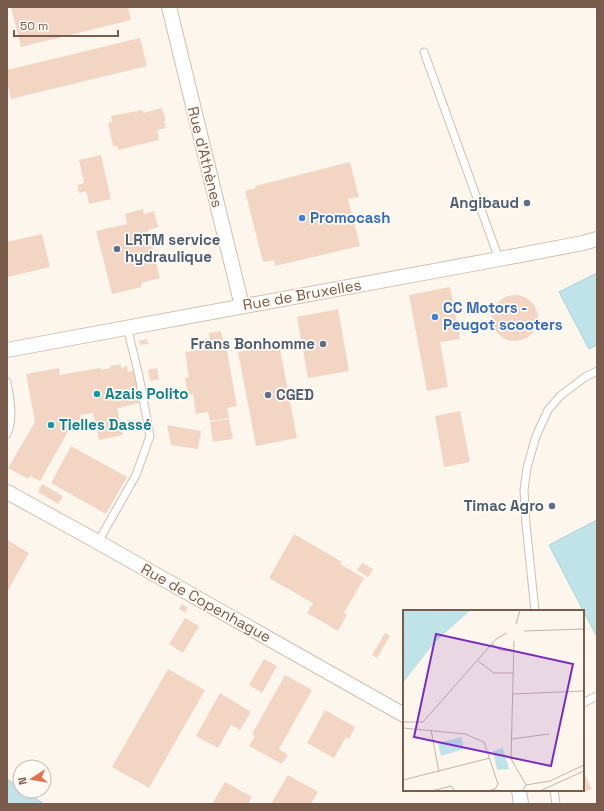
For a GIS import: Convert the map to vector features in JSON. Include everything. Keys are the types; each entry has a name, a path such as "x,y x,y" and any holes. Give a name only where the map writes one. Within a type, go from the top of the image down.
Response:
{"street":[{"name":"Rue d'Athènes","path":"169,7 242,306"},
{"name":"Rue de Bruxelles","path":"7,350 499,259 597,239"},
{"name":"Rue de Copenhague","path":"7,492 403,714"},
{"path":"519,791 521,804"}],"lane":[{"path":"424,52 499,259"},
{"path":"98,542 136,475 150,436 139,376 127,327"},
{"path":"535,610 524,490 527,468 536,436 548,410 566,391 585,377 597,371"},
{"path":"7,382 11,408 11,426 7,434"},
{"path":"584,702 597,696"},
{"path":"554,791 556,804"}],"water":[{"path":"597,273 597,345 589,349 559,292"},
{"path":"597,520 597,637 584,610 549,545"},
{"path":"7,779 12,782 12,799 37,799 44,804 7,804"}],"building":[{"path":"11,7 128,7 131,20 21,47"},
{"path":"140,38 147,66 11,99 7,82 7,70"},
{"path":"162,108 166,121 164,121 166,128 157,130 159,140 118,150 117,146 113,146 108,123 112,122 111,116 142,110 143,113"},
{"path":"101,155 111,199 89,204 86,191 79,193 77,185 84,183 79,160"},
{"name":"Promocash","path":"350,162 359,197 348,199 360,246 275,266 274,260 263,262 245,191 256,188 255,186"},
{"path":"143,209 144,214 154,211 158,227 148,230 160,278 141,283 142,287 112,294 96,231 127,224 125,214"},
{"path":"42,234 50,267 7,277 7,242"},
{"name":"CC Motors - Peugot scooters","path":"450,287 460,339 440,342 448,387 427,391 409,295"},
{"path":"515,295 528,299 534,305 538,318 534,331 528,337 515,341 502,337 496,331 492,318 496,305 502,299"},
{"name":"Frans Bonhomme","path":"338,309 349,371 308,378 297,317"},
{"path":"221,331 223,340 225,340 237,406 227,408 229,418 210,421 208,412 196,414 193,394 188,395 185,378 189,377 185,352 211,348 209,333"},
{"path":"147,339 148,344 140,345 139,341"},
{"name":"CGED","path":"279,344 297,438 256,446 238,352 249,350 249,346 258,345 258,348"},
{"path":"121,364 121,368 127,366 128,372 134,370 140,403 117,408 123,435 99,440 93,413 80,415 83,430 70,428 40,481 30,476 28,479 8,468 35,422 26,374 59,368 60,375 100,368 101,370 110,368 110,366"},
{"path":"157,368 159,379 150,381 148,370"},
{"path":"460,411 470,462 444,467 435,416"},
{"path":"229,419 233,439 213,442 210,422"},
{"path":"167,425 201,431 198,449 171,445"},
{"path":"71,446 127,477 106,514 51,483"},
{"path":"42,484 63,496 58,504 38,492"},
{"path":"294,534 342,562 340,564 364,578 344,613 347,615 338,631 307,613 313,603 269,578"},
{"path":"7,540 29,553 7,592"},
{"path":"362,563 373,569 368,577 357,570"},
{"path":"182,604 188,608 185,613 179,609"},
{"path":"185,618 199,626 183,653 169,644"},
{"path":"385,633 390,636 377,658 372,655"},
{"path":"264,659 277,666 262,693 249,685"},
{"path":"168,669 205,690 149,788 112,767"},
{"path":"285,675 312,690 279,749 288,755 282,764 249,746 255,736 252,734"},
{"path":"220,693 251,712 240,730 231,725 218,748 196,736"},
{"path":"325,710 355,727 349,739 346,737 334,758 307,743"},
{"path":"584,773 592,789 585,792 584,790"},
{"path":"288,775 318,792 311,804 271,804"},
{"path":"225,782 252,797 248,804 212,804"}],"place":[{"name":"Angibaud","path":"527,203"},
{"name":"Promocash","path":"302,218"},
{"name":"LRTM service hydraulique","path":"117,249"},
{"name":"CC Motors - Peugot scooters","path":"435,317"},
{"name":"Frans Bonhomme","path":"323,344"},
{"name":"Azais Polito","path":"97,394"},
{"name":"CGED","path":"268,395"},
{"name":"Tielles Dassé","path":"51,425"},
{"name":"Timac Agro","path":"552,506"}]}
